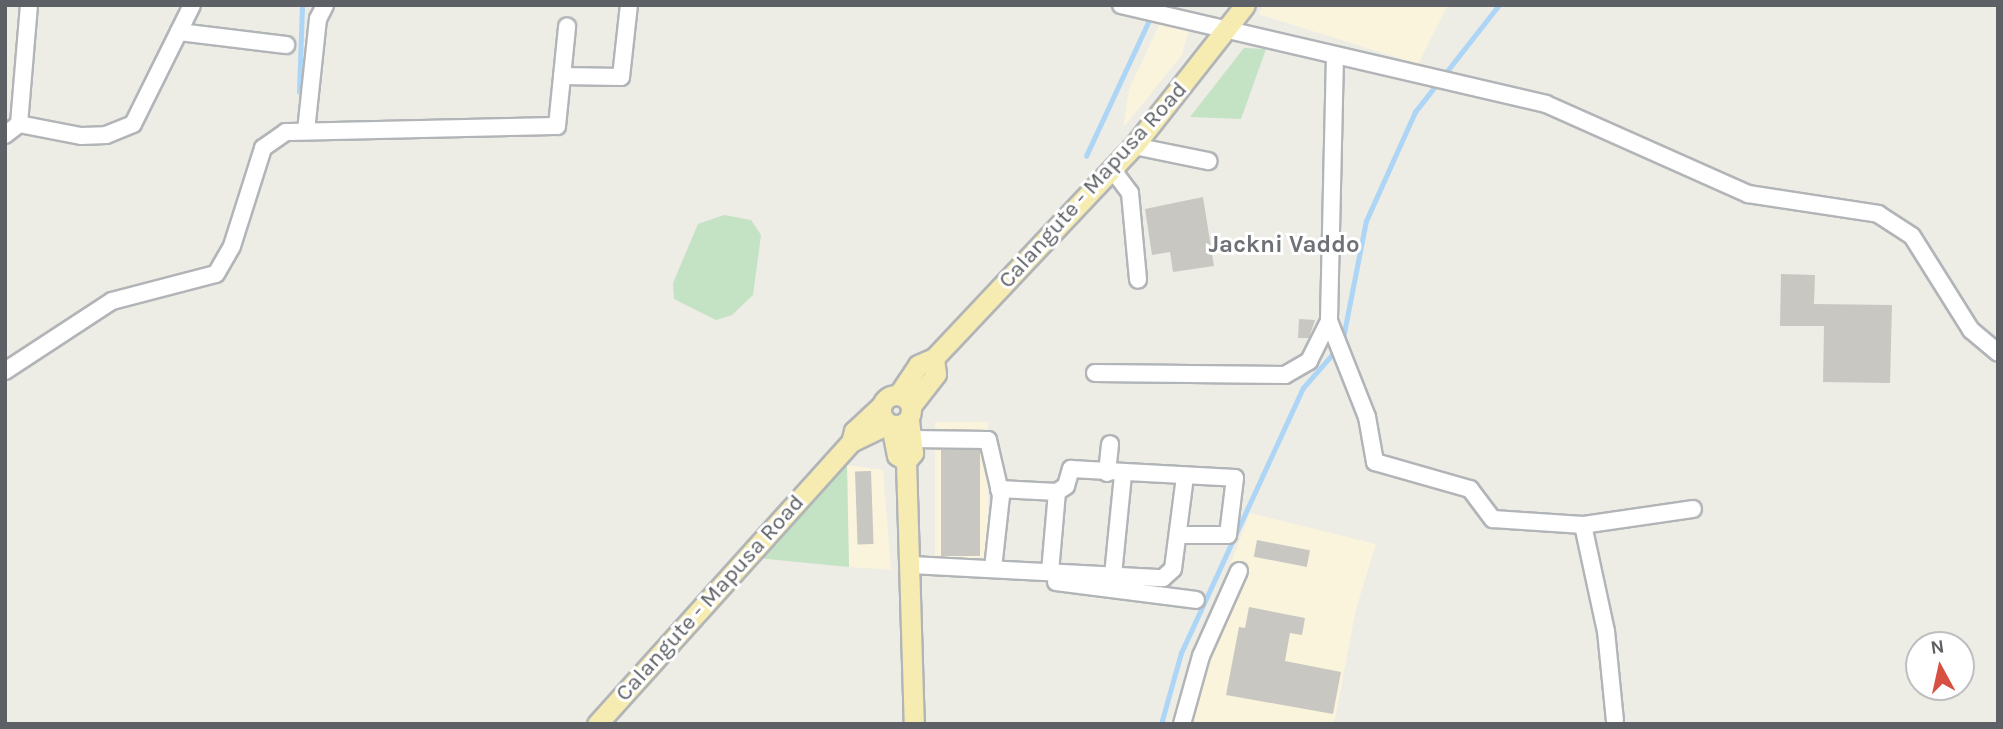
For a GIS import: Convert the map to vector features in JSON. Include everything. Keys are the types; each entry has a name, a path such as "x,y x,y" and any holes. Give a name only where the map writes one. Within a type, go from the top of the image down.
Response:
{"main road":[{"name":"Calangute - Mapusa Road","path":"597,724 851,442 898,416 918,365 934,358 1134,146 1229,30 1245,5"},
{"path":"898,416 897,455 906,461 912,568 914,724"}],"street":[{"path":"5,135 19,124 29,5"},
{"path":"19,124 81,136 106,135 133,124 192,5"},
{"path":"306,131 318,19 325,5"},
{"path":"562,76 621,77 629,5"},
{"path":"1121,5 1546,104 1748,194 1878,214 1912,236 1971,330 1998,353"},
{"path":"5,371 113,301 215,274 232,246 263,148 286,132 557,126 567,27"},
{"path":"179,32 286,45"},
{"path":"1335,55 1329,321 1367,417 1375,462 1470,489 1493,519 1583,525 1693,509"},
{"path":"1134,146 1208,161"},
{"path":"1112,169 1130,193 1138,280"},
{"path":"1095,373 1285,375 1309,361 1329,321"},
{"path":"898,416 984,436 999,489 993,569"},
{"path":"1110,444 1115,473 1113,575"},
{"path":"999,489 1057,492 1066,486 1072,469 1235,478 1231,529 1223,538 1178,535"},
{"path":"912,568 1170,575 1185,476"},
{"path":"1050,572 1057,492"},
{"path":"1583,525 1606,631 1615,721"},
{"path":"912,568 1196,600"},
{"path":"1182,724 1200,656 1239,571"}],"shaded area":[{"path":"1264,5 1448,5 1418,64 1258,14"},
{"path":"1160,23 1189,29 1182,55 1123,128 1129,89"},
{"path":"935,422 988,422 988,570 935,570"},
{"path":"847,465 883,470 891,570 849,567"},
{"path":"1250,513 1376,544 1356,609 1334,724 1169,724"}],"green space":[{"path":"1244,48 1266,49 1241,119 1190,117"},
{"path":"724,215 751,220 761,235 753,295 732,315 716,320 674,299 673,283 698,224"},
{"path":"847,465 849,567 758,558"}],"building":[{"path":"1203,197 1214,266 1173,272 1170,252 1152,255 1145,209"},
{"path":"1781,274 1815,275 1814,304 1892,305 1890,383 1823,382 1824,326 1780,326"},
{"path":"1299,319 1315,320 1309,338 1298,338"},
{"path":"941,450 980,450 980,556 941,556"},
{"path":"871,471 874,544 858,545 855,472"},
{"path":"1257,540 1310,550 1307,567 1254,557"},
{"path":"1249,607 1305,618 1302,635 1290,633 1285,661 1341,672 1333,714 1226,695 1239,627 1245,628"}],"waterway":[{"path":"299,92 302,5"},
{"path":"1342,343 1366,221 1415,112 1499,5"},
{"path":"1086,156 1152,14"},
{"path":"1161,724 1181,653 1303,388 1336,350"}],"district":[{"name":"Jackni Vaddo","path":"1284,245"}]}
